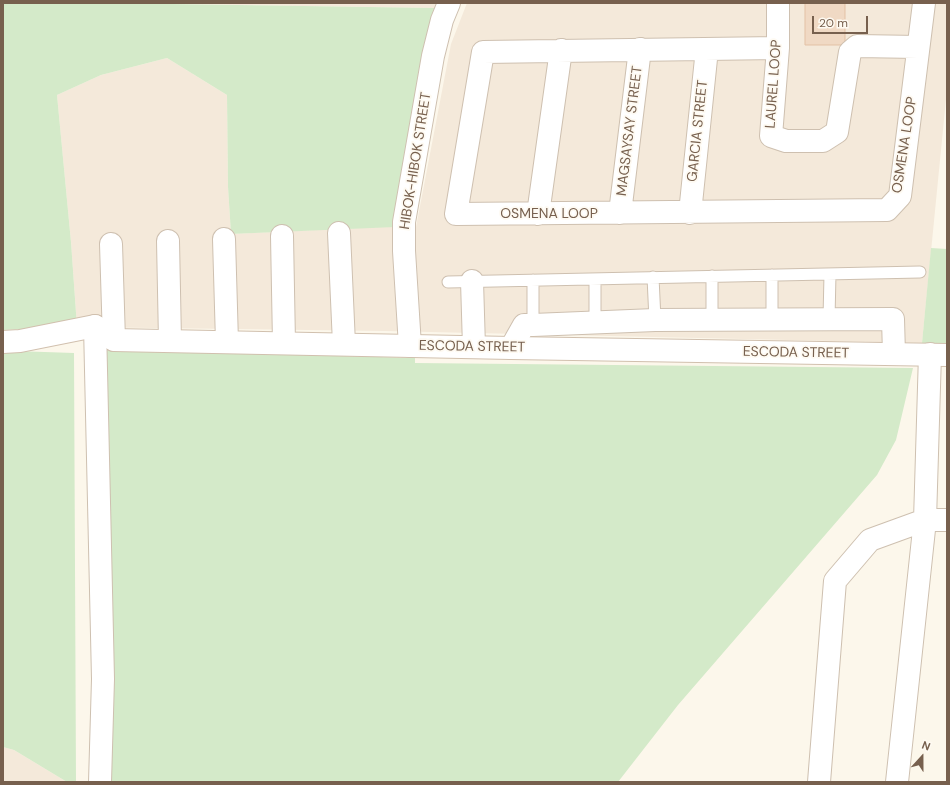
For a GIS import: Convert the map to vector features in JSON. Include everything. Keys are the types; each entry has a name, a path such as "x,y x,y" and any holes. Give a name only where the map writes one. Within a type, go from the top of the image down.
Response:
{"street":[{"name":"HIBOK-HIBOK STREET","path":"410,346 404,251 404,222 433,56 442,20 449,3"},
{"name":"LAUREL LOOP","path":"778,3 778,48 771,136 786,141 823,142 837,132 850,52 857,46 918,47"},
{"name":"OSMENA LOOP","path":"778,48 483,52 456,214 887,210 900,196 924,3"},
{"name":"MAGSAYSAY STREET","path":"620,213 640,49"},
{"name":"GARCIA STREET","path":"690,213 707,49"},
{"path":"538,214 561,50"},
{"path":"339,233 344,344"},
{"path":"282,236 284,343"},
{"path":"224,239 227,342"},
{"path":"168,241 170,341"},
{"path":"111,244 114,340"},
{"path":"472,281 474,347"},
{"path":"511,348 524,326 533,324 712,319 893,319 894,354"},
{"path":"3,342 20,341 95,326 114,340"},
{"path":"95,326 103,679 100,782"},
{"name":"ESCODA STREET","path":"114,340 938,355"},
{"path":"897,782 925,520 938,355"},
{"path":"820,782 834,581 870,540 925,520 947,520"}],"lane":[{"path":"448,282 920,272"},
{"path":"829,319 830,274"},
{"path":"772,275 772,320"},
{"path":"712,276 712,319"},
{"path":"653,278 655,320"},
{"path":"595,279 595,322"},
{"path":"533,280 533,324"}],"shaded area":[{"path":"107,3 437,3 435,8"},
{"path":"467,3 947,3 947,89 922,343 385,331 77,327 71,242 57,95 101,75 167,58 227,95 228,187 231,234 379,227 416,227 451,44"},
{"path":"3,747 14,750 67,782 3,782"}],"green space":[{"path":"3,3 107,3 435,8 395,214 395,227 231,234 228,187 227,95 167,58 101,75 57,95 71,242 77,327 3,330"},
{"path":"931,248 947,249 947,343 922,343"},
{"path":"92,349 415,358 415,363 913,368 896,440 877,475 678,705 618,782 106,782"},
{"path":"3,352 74,353 76,782 67,782 14,750 3,747"}],"building":[{"path":"805,3 845,3 845,45 805,45"}]}
